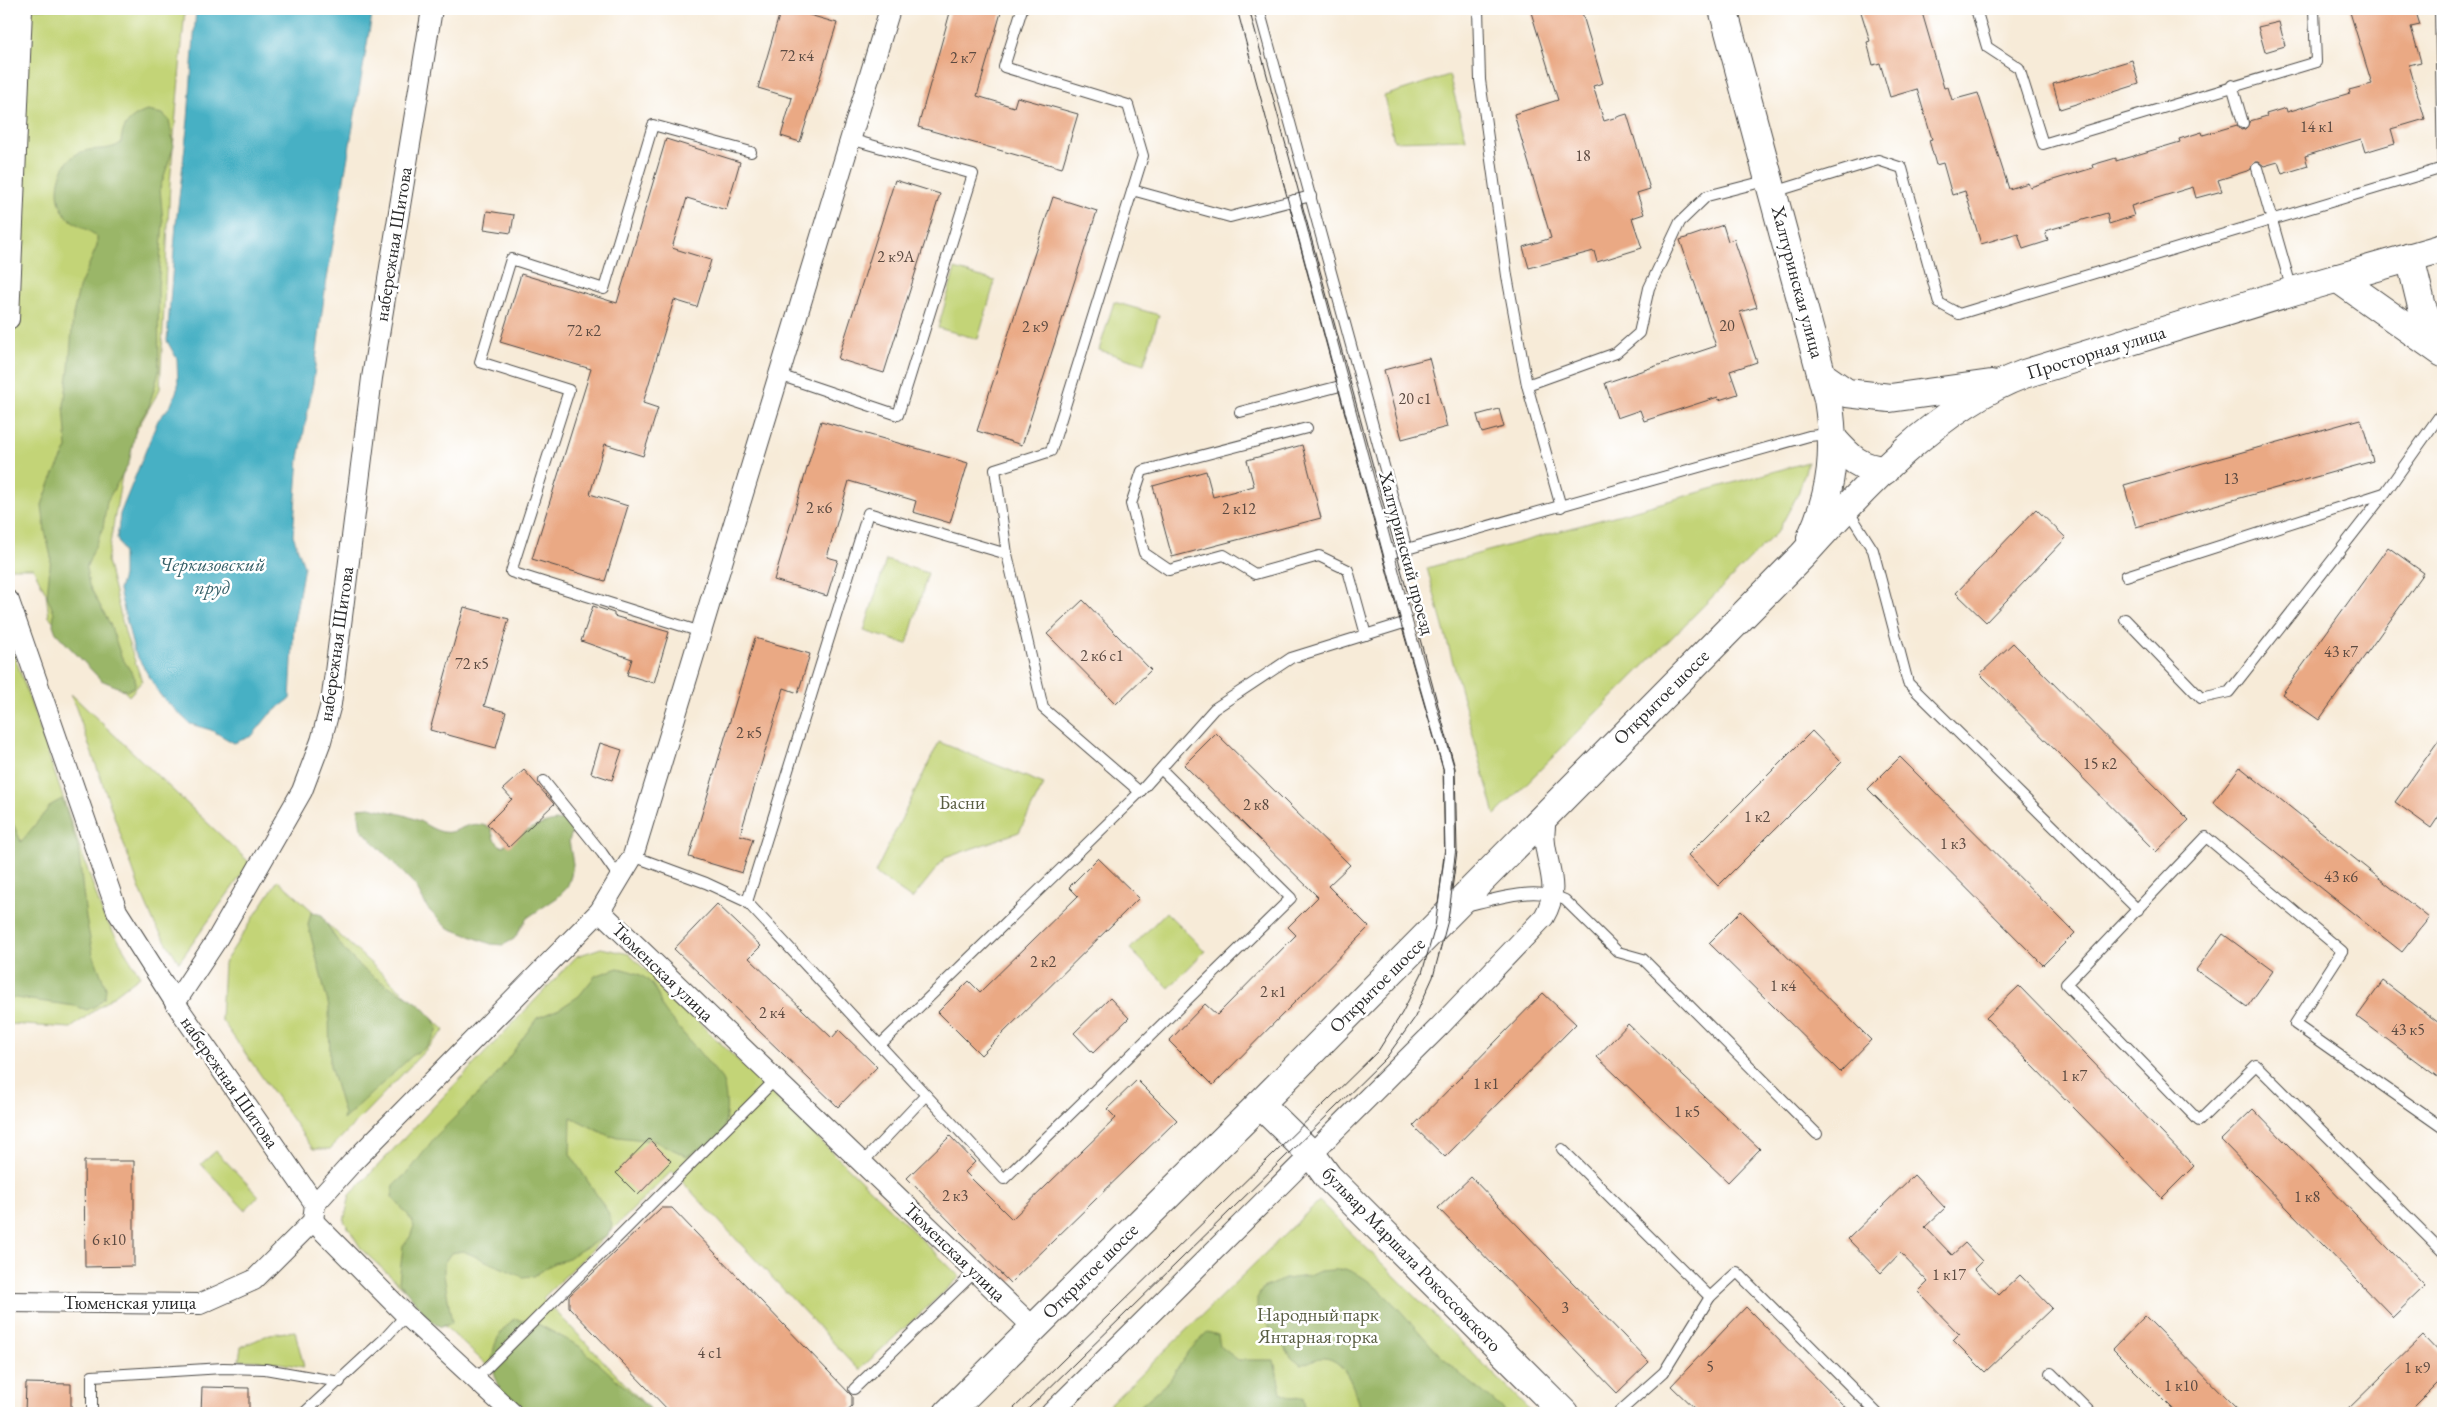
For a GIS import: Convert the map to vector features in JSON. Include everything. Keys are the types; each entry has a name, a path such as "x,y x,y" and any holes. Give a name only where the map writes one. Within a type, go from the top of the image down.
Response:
{"main road":[{"name":"Халтуринская улица","path":"1723,9 1824,377 1833,436 1833,458 1828,489 1819,520 1803,555"},
{"name":"Просторная улица","path":"1803,555 1846,508 1885,470 1961,408 2004,382 2293,291 2443,248"},
{"path":"2410,257 2422,307 2443,352"},
{"path":"2337,278 2443,352"},
{"path":"1824,377 1846,394 1890,398 2004,382"},
{"path":"1833,436 1858,464 1870,469 1885,470"},
{"name":"Открытое шоссе","path":"948,1413 1260,1104 1803,555"},
{"name":"бульвар Маршала Рокоссовского","path":"1260,1104 1311,1154 1328,1176 1564,1413"}],"street":[{"path":"9,319 22,9"},
{"name":"набережная Шитова","path":"314,1213 175,1003 216,942 302,791 323,733 332,694 372,378 432,9"},
{"path":"600,911 633,856 890,9"},
{"path":"9,601 117,911 175,1003"},
{"path":"1051,1413 1439,1027 1544,917 1551,905 1554,894 1543,842 1543,826 1548,812"},
{"name":"Тюменская улица","path":"9,1302 200,1304 254,1280 314,1213 600,911 1033,1327"},
{"path":"314,1213 406,1315 512,1413"}],"lane":[{"path":"1022,9 1004,68 1128,105 1143,156 1051,451 995,469 1007,554 1044,708 1140,792"},
{"path":"1259,9 1407,550"},
{"path":"1478,9 1480,80 1507,276 1527,385 1561,507"},
{"path":"1976,9 1987,47 2019,68 2043,144 2232,85 2316,62 2314,9"},
{"path":"1527,385 1616,352 1638,332 1649,288 1680,222 1707,196 1772,186 1878,160 1902,168 1939,303 1959,314 2443,169 2440,9"},
{"path":"2232,85 2244,123"},
{"path":"701,632 511,572 569,390 480,362 511,259 604,289 653,125 751,152"},
{"path":"779,375 898,415 973,174 850,139"},
{"path":"2256,168 2293,291"},
{"path":"1132,190 1230,217 1311,196"},
{"name":"Халтуринский проезд","path":"1294,200 1407,622 1449,768 1450,851 1447,915"},
{"path":"1240,412 1344,385"},
{"path":"2126,619 2201,698 2229,692 2385,493 2443,411"},
{"path":"1307,428 1142,471 1131,504 1144,553 1169,570 1224,555 1255,574 1319,556 1348,570 1366,635"},
{"path":"1389,554 1809,436 1833,436"},
{"path":"2126,576 2385,493"},
{"path":"1846,508 1873,550 1908,683 2138,910"},
{"path":"746,902 868,513 1007,554"},
{"path":"880,1045 1140,792 1214,709 1291,658 1407,622"},
{"path":"633,856 706,883 746,902 1004,1179 1291,898 1161,768"},
{"path":"544,781 602,853 620,880"},
{"path":"2443,1128 2295,1024 2342,951 2206,838 2066,984 2199,1121 2256,1066 2443,1252"},
{"path":"1447,915 1503,898 1554,894 1565,900 1618,952 1642,959 1817,1134"},
{"path":"476,1379 775,1080"},
{"path":"862,1163 926,1095"},
{"path":"1562,1150 1710,1297"},
{"path":"854,1389 975,1272"},
{"path":"1618,1413 1664,1372 1710,1297 1737,1272 1877,1413"},
{"path":"304,1413 340,1382 406,1315"},
{"path":"92,1413 92,1376 223,1368 265,1369 340,1382"},
{"path":"2051,1373 2091,1413"}],"green space":[{"path":"9,9 185,9 170,183 160,389 127,447 107,561 126,636 142,681 129,696 49,617 46,593 33,568 9,568"},
{"path":"1449,75 1466,139 1394,141 1384,96"},
{"path":"147,111 163,114 169,120 174,146 160,188 163,223 158,287 159,372 149,406 136,428 129,463 107,501 103,528 86,568 89,585 110,624 121,656 135,678 135,686 127,691 101,680 56,633 53,625 54,613 47,596 51,557 42,505 51,480 67,448 64,405 73,315 79,288 97,246 97,237 69,218 61,207 58,190 59,180 62,171 73,157 81,152 112,148 121,143 123,131 128,122"},
{"path":"955,269 995,281 978,339 938,328"},
{"path":"1114,302 1159,315 1144,364 1099,350"},
{"path":"1808,462 1798,494 1778,531 1495,815 1427,568"},
{"path":"886,560 928,573 907,644 864,631"},
{"path":"9,639 103,915 140,976 71,1028 9,1024"},
{"path":"71,694 250,863 179,962 154,923 139,887"},
{"name":"Басни","path":"939,742 1044,784 1019,832 945,858 912,899 875,873"},
{"path":"62,799 78,847 86,918 93,954 106,988 105,997 97,1005 87,1010 75,1006 9,997 9,814 21,842 51,805"},
{"path":"370,807 410,817 443,832 454,831 469,825 482,825 491,828 494,839 502,847 532,828 566,820 573,829 569,841 573,864 567,888 558,897 527,918 514,939 503,945 491,944 446,927 428,909 415,885 361,829 358,808"},
{"path":"278,880 445,1030 330,1149 313,1149 221,1019 224,963"},
{"path":"311,912 322,915 340,944 355,961 383,983 421,1006 433,1019 438,1028 429,1044 414,1054 343,1120 344,1114 330,1066 329,1007 308,925"},
{"path":"1166,912 1205,951 1169,988 1130,949"},
{"path":"601,948 629,954 960,1277 859,1370 672,1171 543,1298 653,1413 539,1413 362,1250 344,1221 350,1195 577,956"},
{"path":"618,968 635,973 649,981 666,1013 722,1079 726,1108 725,1124 721,1138 687,1156 654,1141 609,1136 571,1117 570,1154 608,1212 612,1224 608,1235 566,1260 554,1263 534,1276 523,1277 463,1251 451,1253 444,1263 444,1275 452,1323 441,1327 431,1321 399,1282 403,1246 410,1237 414,1226 408,1215 392,1197 394,1185 411,1169 435,1137 495,1077 537,1018 559,1009 579,996 595,976"},
{"path":"216,1151 259,1196 245,1210 201,1164"},
{"name":"Народный парк Янтарная горка","path":"1319,1201 1533,1413 1101,1413"},
{"path":"1345,1269 1372,1284 1386,1296 1448,1363 1506,1413 1360,1413 1350,1379 1339,1364 1332,1360 1321,1358 1301,1365 1292,1358 1257,1310 1257,1298 1263,1288 1285,1279 1309,1276 1320,1271"},
{"path":"514,1319 536,1323 579,1346 654,1413 517,1413 501,1390 493,1366 496,1342 503,1330"},
{"path":"295,1331 304,1367 266,1361 239,1360 241,1347 270,1334"},
{"path":"1207,1332 1218,1335 1220,1346 1238,1360 1274,1360 1281,1393 1291,1398 1303,1397 1306,1413 1132,1413 1169,1381 1190,1350"}],"water":[{"name":"Черкизовский пруд","path":"196,9 373,9 324,297 313,383 299,458 293,535 304,566 294,623 290,699 269,715 252,736 234,743 211,730 190,724 160,695 134,651 119,590 123,576 123,552 117,539 120,514 158,420 171,405 178,387 177,359 167,341 176,224 188,120"}],"building":[{"path":"781,9 789,9 837,23 800,142 781,136 792,98 758,88"},
{"path":"951,9 1002,9 977,96 1014,107 1017,97 1078,114 1062,168 918,127"},
{"path":"1530,9 1581,9 1603,83 1593,86 1604,121 1627,114 1650,189 1637,193 1644,214 1632,218 1642,248 1597,262 1594,251 1529,268 1523,247 1551,238 1514,114 1558,100"},
{"path":"1860,9 1921,9 1944,88 1948,87 1952,100 1978,93 2009,189 2028,183 2030,187 2093,168 2092,165 2116,158 2116,161 2180,142 2179,139 2202,132 2203,135 2237,125 2241,130 2245,129 2250,121 2267,116 2266,114 2286,108 2287,112 2350,93 2349,90 2372,84 2349,9 2415,9 2420,25 2411,27 2421,62 2409,65 2425,119 2391,129 2395,143 2365,152 2361,139 2305,156 2308,166 2282,174 2278,162 2264,166 2259,162 2255,162 2250,170 2218,180 2222,191 2196,198 2193,187 2131,206 2134,216 2109,224 2107,213 2045,231 2048,241 2023,249 2018,233 1981,244 1965,191 1952,195 1943,163 1936,165 1929,140 1932,139 1917,89 1890,97 1880,63 1873,65 1867,42 1870,41"},
{"path":"2279,22 2285,46 2265,52 2258,27"},
{"path":"2132,60 2139,84 2060,109 2053,84"},
{"path":"666,139 740,162 726,210 687,198 672,248 711,260 697,307 674,300 643,403 658,408 643,456 605,444 590,494 628,506 605,581 532,559 591,369 500,342 521,274 617,303"},
{"path":"895,180 940,194 884,373 838,359"},
{"path":"1053,197 1097,211 1022,445 977,431"},
{"path":"487,211 514,215 511,233 484,229"},
{"path":"1723,225 1728,241 1734,239 1757,307 1740,312 1757,362 1730,371 1738,394 1719,400 1718,397 1644,421 1640,410 1617,418 1605,383 1716,346 1680,240"},
{"path":"1429,358 1447,427 1402,439 1384,370"},
{"path":"1499,409 1504,427 1482,433 1477,415"},
{"path":"2361,419 2373,461 2136,527 2124,485"},
{"path":"821,421 968,463 950,523 913,512 916,501 849,481 827,557 838,560 827,596 774,580"},
{"path":"1302,445 1321,518 1172,557 1153,486 1206,471 1213,497 1254,486 1247,460"},
{"path":"2036,509 2066,538 1986,622 1956,593"},
{"path":"2388,547 2424,573 2319,720 2282,694"},
{"path":"1083,600 1151,670 1116,704 1047,634"},
{"path":"593,606 614,613 614,616 669,632 654,683 627,675 632,659 581,641"},
{"path":"464,607 509,619 484,706 506,712 496,748 430,730"},
{"path":"755,638 810,654 798,693 784,688 740,835 753,839 742,873 689,857"},
{"path":"2013,643 2189,820 2156,852 1980,674"},
{"path":"1812,731 1842,762 1718,886 1688,855"},
{"path":"1216,733 1350,865 1328,886 1369,927 1213,1085 1169,1041 1205,1004 1217,1015 1296,935 1288,927 1318,897 1184,765"},
{"path":"2443,734 2443,810 2431,828 2395,802"},
{"path":"600,743 622,750 612,780 591,773"},
{"path":"1900,757 2075,933 2043,965 1868,789"},
{"path":"2240,767 2429,918 2402,952 2213,802"},
{"path":"524,770 554,804 509,847 487,824 512,799 503,789"},
{"path":"1098,858 1139,898 981,1055 938,1012 969,981 980,992 1078,896 1069,887"},
{"path":"717,904 761,946 749,958 832,1038 839,1030 877,1067 838,1107 674,949"},
{"path":"1741,911 1871,1040 1840,1072 1709,943"},
{"path":"2223,934 2273,971 2247,1007 2196,970"},
{"path":"2383,981 2443,1026 2443,1081 2357,1017"},
{"path":"2019,986 2194,1166 2162,1198 1986,1018"},
{"path":"1543,993 1576,1024 1445,1157 1413,1126"},
{"path":"1110,998 1129,1018 1093,1053 1074,1033"},
{"path":"1628,1024 1760,1149 1728,1182 1597,1057"},
{"path":"1137,1080 1177,1120 1010,1283 907,1178 950,1136 975,1162 965,1172 1012,1219 1116,1118 1107,1109"},
{"path":"2253,1109 2425,1286 2393,1317 2221,1140"},
{"path":"649,1139 671,1161 638,1195 616,1173"},
{"path":"84,1161 134,1161 134,1266 85,1267"},
{"path":"1914,1175 1945,1208 1925,1227 1952,1255 1965,1243 1982,1261 1974,1269 1999,1295 2020,1275 2052,1308 1985,1372 1953,1340 1959,1334 1918,1292 1928,1282 1900,1253 1881,1273 1848,1239"},
{"path":"1471,1177 1649,1362 1617,1393 1438,1208"},
{"path":"661,1208 672,1208 852,1396 852,1406 844,1413 671,1413 569,1307 569,1296"},
{"path":"1746,1307 1851,1413 1699,1413 1671,1386"},
{"path":"2145,1316 2241,1413 2177,1413 2113,1349"},
{"path":"2423,1336 2443,1357 2443,1378 2408,1413 2344,1413"},
{"path":"26,1383 71,1384 71,1413 25,1413"},
{"path":"202,1387 249,1388 249,1413 201,1413"}],"tram line":[{"path":"1009,1413 1378,1051 1402,1013 1422,973 1435,927 1445,851 1443,769 1401,624 1237,9"},
{"path":"1024,1413 1386,1058 1414,1019 1433,977 1448,920 1457,851 1455,768 1249,9"}]}
